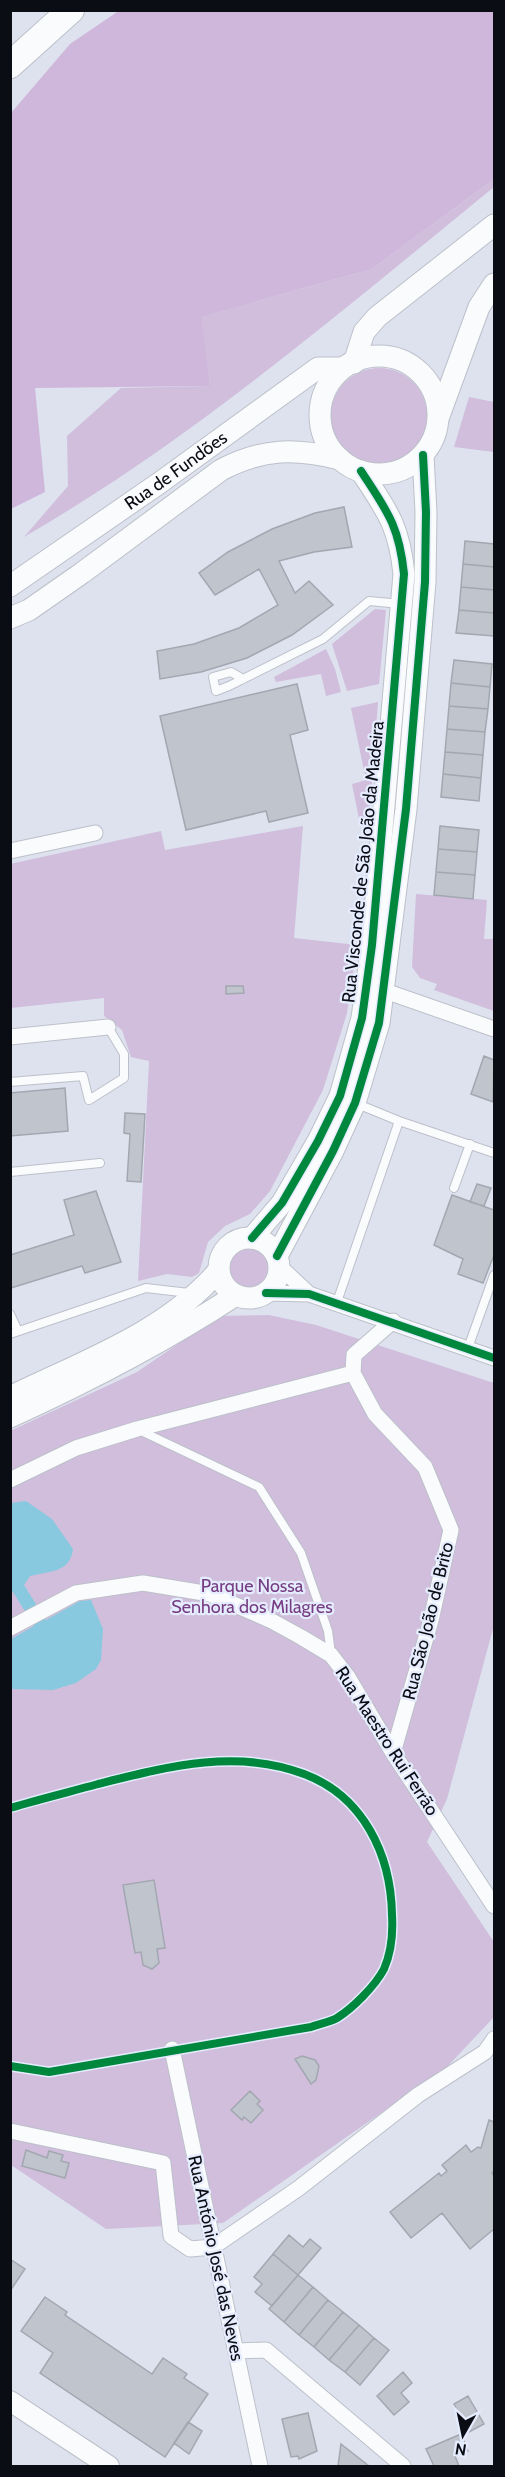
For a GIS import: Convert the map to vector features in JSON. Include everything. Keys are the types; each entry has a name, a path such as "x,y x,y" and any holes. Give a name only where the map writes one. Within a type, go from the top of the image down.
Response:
{"highway":[{"path":"10,45 50,10"},
{"path":"10,65 72,10"}],"main road":[{"name":"Rua Visconde de São João da Madeira","path":"495,225 377,317 364,332 349,365 331,381 323,396 320,413 322,430 329,446 340,459 361,471 377,474 394,472 409,466 423,455 431,444 438,417 479,307 495,284"},
{"name":"Rua Visconde de São João da Madeira","path":"349,365 379,356 397,359 414,368 428,381 436,398 438,417"},
{"name":"Rua de Fundões","path":"10,586 318,368 349,365"},
{"name":"Rua de Fundões","path":"10,618 29,610 221,470 239,460 265,452 316,453 340,459"},
{"name":"Rua Visconde de São João da Madeira","path":"266,1293 274,1286 278,1261 355,1103 380,1023 406,809 425,582 426,512 423,455"},
{"name":"Rua Visconde de São João da Madeira","path":"10,1397 113,1347 200,1294 219,1270 225,1251 233,1243 252,1238 282,1203 318,1142 340,1096 362,1018 373,934 404,574 401,544 392,519 361,471"},
{"path":"252,1238 271,1247 278,1261"},
{"path":"219,1270 222,1280 236,1295 257,1298 266,1293"},
{"path":"10,1417 120,1365 174,1335 236,1295"}],"street":[{"path":"10,851 95,833"},
{"path":"385,991 495,1029"},
{"path":"10,1037 108,1027"},
{"path":"278,1261 309,1294"},
{"path":"266,1293 309,1294 495,1358"},
{"path":"10,1480 76,1448 137,1429 352,1373 354,1355 393,1321"},
{"name":"Rua São João de Brito","path":"352,1373 375,1414 425,1467 451,1530 431,1620 393,1753"},
{"name":"Rua Maestro Rui Ferrão","path":"10,1628 76,1593 143,1583 210,1594 270,1620 331,1655 348,1677 393,1753 495,1906"},
{"path":"10,2131 163,2163 171,2236 190,2249 213,2247 299,2188 418,2095 491,2048"},
{"name":"Rua António José das Neves","path":"171,2049 261,2466"},
{"path":"237,2351 266,2350 403,2466"},
{"path":"10,2401 109,2466"}],"lane":[{"path":"243,679 323,639 369,601 402,604"},
{"path":"10,1082 83,1076 89,1100 124,1078 124,1054 108,1027"},
{"path":"355,1103 399,1121 495,1153"},
{"path":"337,1302 399,1121"},
{"path":"454,1188 470,1144"},
{"path":"10,1172 100,1163"},
{"path":"468,1348 495,1275"},
{"path":"10,1314 14,1333 146,1288 200,1294"},
{"path":"137,1429 259,1487 301,1553 328,1631 331,1655"}],"green space":[{"path":"494,179 494,187 323,326 207,416 87,499 24,537 68,486 67,436 121,388 210,386 200,317 372,269"},
{"path":"379,368 397,372 413,382 423,398 427,416 423,434 413,450 397,460 379,464 361,460 345,450 335,434 331,416 335,398 345,382 361,372"},
{"path":"469,397 494,402 494,452 454,447"},
{"path":"375,609 386,610 379,684 347,691 332,644"},
{"path":"326,649 335,669 341,692 326,696 321,674 276,682 274,677"},
{"path":"378,702 369,824 360,824 352,784 366,780 351,708"},
{"path":"303,826 294,938 357,945 347,1013 323,1090 270,1191 250,1214 225,1226 208,1242 199,1273 192,1277 167,1274 138,1281 149,1061 131,1057 122,1030 104,1016 104,998 11,1008 10,864 161,831 165,850"},
{"path":"416,894 487,900 484,939 494,939 494,1011 434,990 437,984 420,978 412,967"},
{"path":"249,1249 256,1250 262,1255 267,1261 267,1275 262,1281 256,1286 249,1287 242,1286 236,1281 231,1275 230,1268 231,1261 236,1255 242,1250"},
{"name":"Parque Nossa Senhora dos Milagres","path":"269,1315 316,1325 494,1383 494,1625 447,1799 427,1842 494,1942 494,2017 447,2067 223,2223 106,2229 11,2165 10,1431 137,1372 219,1316"}],"shaded area":[{"path":"120,10 494,11 494,179 372,269 201,317 210,386 35,388 45,492 11,509 11,113 70,44"}],"water":[{"path":"26,1501 52,1519 73,1549 68,1563 63,1567 52,1572 30,1576 24,1585 46,1620 80,1601 91,1600 103,1629 101,1660 96,1669 76,1683 53,1690 11,1689 11,1639 34,1626 13,1592 11,1593 11,1503"}],"building":[{"path":"344,507 352,547 314,552 279,561 295,593 309,581 333,605 292,635 247,658 201,672 160,679 157,651 194,644 239,628 278,605 259,569 215,595 199,573 228,552 272,529 315,513"},
{"path":"465,541 494,544 494,567 463,564"},
{"path":"463,564 494,567 494,590 461,587"},
{"path":"461,587 494,590 494,613 459,610"},
{"path":"459,610 494,613 494,636 456,633"},
{"path":"454,660 492,664 490,687 451,683"},
{"path":"451,683 490,687 488,709 449,706"},
{"path":"297,684 308,730 290,735 308,813 269,822 266,811 186,830 160,716"},
{"path":"449,706 488,709 485,732 447,729"},
{"path":"447,729 485,732 483,755 445,752"},
{"path":"445,752 483,755 481,778 443,774"},
{"path":"443,774 481,778 479,801 441,797"},
{"path":"440,826 479,830 477,852 438,849"},
{"path":"438,849 477,852 475,875 436,872"},
{"path":"436,872 475,875 473,899 434,895"},
{"path":"226,986 243,986 244,993 226,994"},
{"path":"484,1056 494,1060 493,1102 471,1094"},
{"path":"65,1088 68,1131 10,1136 10,1093"},
{"path":"125,1113 145,1114 141,1182 127,1181 130,1134 124,1133"},
{"path":"477,1184 491,1188 484,1206 470,1202"},
{"path":"96,1191 121,1262 85,1273 82,1266 11,1288 10,1255 74,1235 64,1200"},
{"path":"452,1195 494,1210 494,1255 483,1283 458,1274 463,1259 434,1245"},
{"path":"154,1880 165,1948 157,1949 159,1963 152,1969 143,1965 141,1952 135,1953 123,1885"},
{"path":"302,2056 315,2060 319,2066 316,2080 311,2084 295,2059"},
{"path":"250,2091 260,2101 257,2104 263,2110 251,2123 244,2117 242,2120 231,2110"},
{"path":"489,2120 494,2122 494,2171 492,2173 494,2176 494,2229 470,2249 442,2213 411,2238 390,2212 439,2173 441,2176 447,2171 442,2165 466,2145 471,2152 478,2147 481,2148"},
{"path":"26,2150 47,2158 49,2151 63,2155 61,2161 69,2163 65,2178 22,2166"},
{"path":"289,2235 303,2247 310,2239 321,2248 298,2275 273,2254"},
{"path":"273,2254 298,2275 272,2306 255,2292 262,2284 254,2277"},
{"path":"10,2259 25,2269 10,2291"},
{"path":"298,2275 313,2287 284,2322 269,2309"},
{"path":"313,2287 328,2300 299,2335 284,2322"},
{"path":"45,2297 67,2312 65,2315 152,2374 163,2358 187,2374 184,2378 208,2394 165,2457 40,2373 53,2353 21,2331"},
{"path":"328,2300 343,2312 314,2347 299,2335"},
{"path":"343,2312 359,2325 329,2360 314,2347"},
{"path":"359,2325 374,2338 345,2372 329,2360"},
{"path":"374,2338 389,2350 360,2385 345,2372"},
{"path":"403,2372 412,2383 401,2393 409,2402 394,2415 377,2396"},
{"path":"468,2396 484,2424 469,2432 454,2404"},
{"path":"308,2413 317,2451 299,2459 298,2456 291,2457 282,2419"},
{"path":"188,2422 202,2431 189,2454 174,2443"},
{"path":"461,2434 468,2451 455,2456 459,2466 434,2466 426,2449"},
{"path":"341,2444 369,2466 338,2466"}],"cycle path":[{"path":"277,1256 333,1151 355,1103 379,1023 406,809 425,582 426,512 423,455"},
{"path":"252,1238 282,1203 318,1141 340,1096 362,1018 372,945 404,574 395,530 361,471"},
{"path":"266,1293 309,1294 494,1358"},
{"path":"10,1808 98,1784 175,1767 227,1761 278,1766 304,1774 325,1784 358,1812 370,1830 386,1870 392,1922 388,1956 380,1976 357,2003 331,2021 311,2027 49,2072 10,2066"}]}
